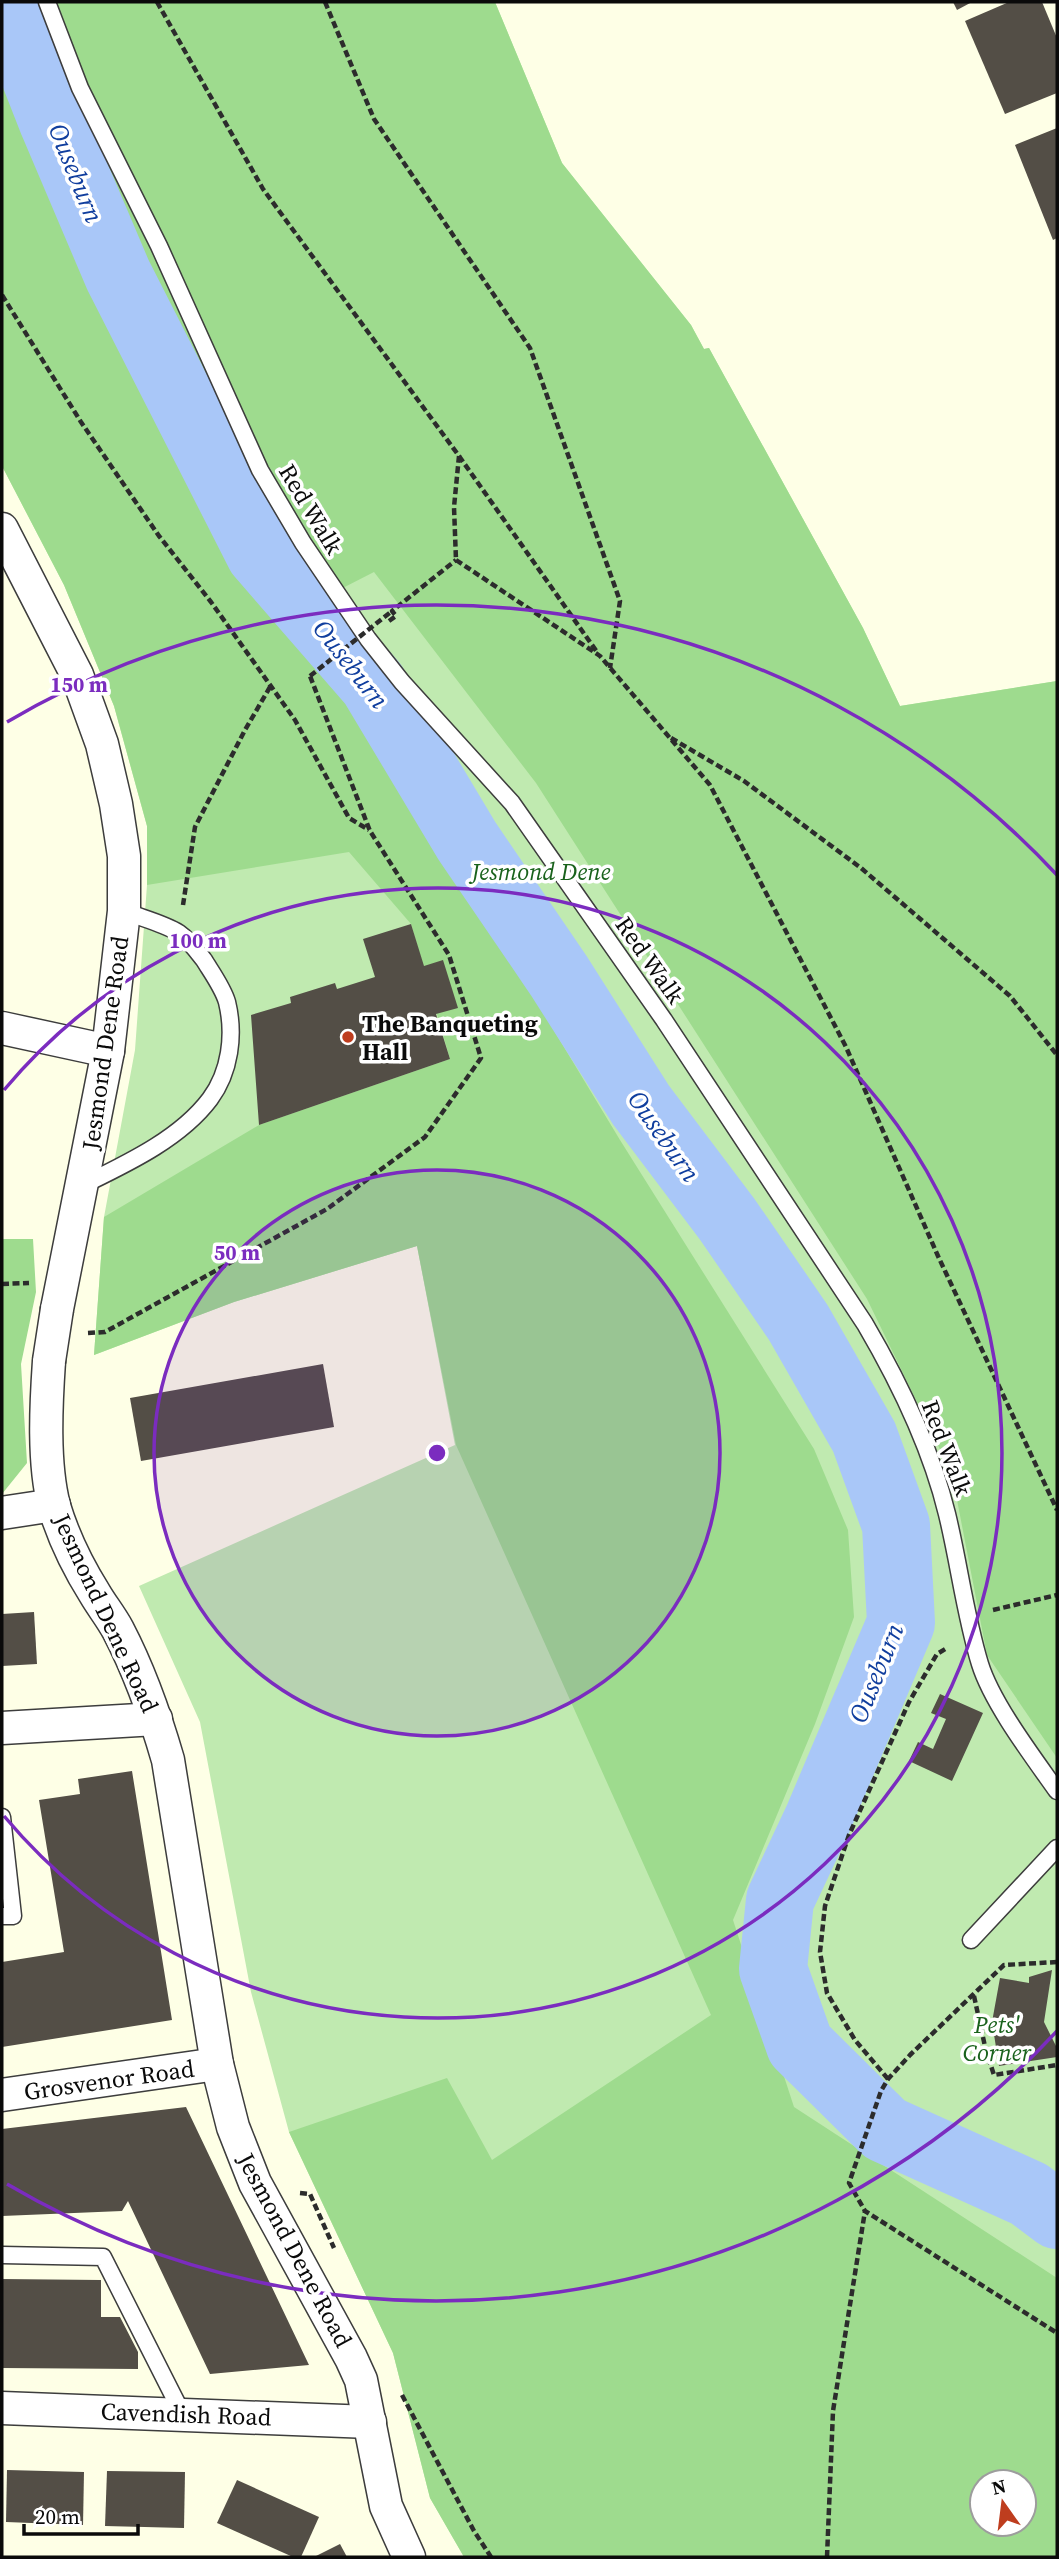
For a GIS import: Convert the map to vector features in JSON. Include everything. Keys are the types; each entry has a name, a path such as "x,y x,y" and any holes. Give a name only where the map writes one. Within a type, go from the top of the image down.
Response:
{"street":[{"name":"Jesmond Dene Road","path":"2,528 77,675 102,744 116,804 124,856 124,911 108,1051 49,1361 45,1411 54,1505 65,1537 80,1567 116,1627 137,1669 168,1760 217,2064 233,2127 255,2183 361,2380 386,2505 409,2557"},
{"path":"13,1030 108,1051"},
{"path":"2,1513 54,1505"},
{"path":"2,1728 156,1719"},
{"name":"Grosvenor Road","path":"2,2095 217,2064"},
{"name":"Cavendish Road","path":"2,2408 370,2422"}],"lane":[{"name":"Red Walk","path":"47,2 80,88 159,246 260,470 303,543 368,639 402,682 512,803 664,1020 887,1361 927,1453 947,1511 981,1666 995,1696 1057,1791"},
{"path":"83,1185 145,1154 178,1130 210,1099 226,1070 231,1039 226,1001 214,975 197,950 178,933 124,911"},
{"path":"2,1817 13,1916 2,1916"},
{"path":"971,1940 1057,1848"},
{"path":"2,2255 103,2257 182,2413"}],"path":[{"path":"157,2 263,189 459,456 600,656 709,785 846,1047 938,1256 1057,1510"},
{"path":"325,2 374,119 530,348 620,601 610,669"},
{"path":"2,295 89,433 159,536 211,602 295,720 349,818 370,831"},
{"path":"456,560 454,508 459,456"},
{"path":"77,1333 105,1332 327,1209 425,1137 481,1058 449,955 370,831 310,676 456,560"},
{"path":"456,560 600,656"},
{"path":"178,933 195,827 245,730 271,687"},
{"path":"667,736 744,781 861,868 1010,996 1057,1055"},
{"path":"2,1284 30,1283"},
{"path":"969,1615 1057,1595"},
{"path":"888,2079 855,2040 827,1993 820,1952 825,1906 849,1835 909,1702 937,1654 973,1632"},
{"path":"1057,1962 1004,1965 888,2079 881,2091 849,2183 865,2211 1057,2333"},
{"path":"974,1995 994,2075 1057,2065"},
{"path":"827,2557 833,2412 865,2211"}],"green space":[{"name":"Jesmond Dene","path":"2,2 495,2 562,163 691,325 704,349 709,348 863,628 900,706 1057,681 1057,2557 464,2557 430,2498 393,2353 289,2132 251,1992 200,1722 139,1586 455,1445 417,1246 234,1302 94,1355 104,1217 135,1050 147,885 147,826 114,706 64,585 2,466"},
{"name":"Jesmond Dene","path":"2,2 495,2 562,163 691,325 704,349 709,348 863,628 900,706 1057,681 1057,1758 987,1655 952,1474 867,1299 536,783 374,572 288,616 364,715 620,1140 814,1449 848,1530 854,1617 815,1724 733,1920 794,2107 1057,2278 1057,2557 464,2557 430,2498 393,2353 289,2132 447,2078 492,2160 711,2015 456,1445 417,1246 234,1302 94,1355 104,1217 259,1125 450,1059 411,924 349,852 147,885 147,826 114,706 64,585 2,466"},
{"path":"2,1239 33,1239 36,1292 21,1364 27,1463 2,1494"}],"building":[{"path":"953,2 972,2 957,10"},
{"path":"1009,2 1042,2 1057,38 1057,93 1005,114 965,21"},
{"path":"1057,128 1057,238 1053,240 1015,145"},
{"name":"The Banqueting Hall","path":"411,924 424,966 443,960 458,1008 436,1014 450,1059 259,1125 251,1015 291,1003 290,997 335,983 337,989 375,977 363,939"},
{"path":"323,1364 334,1427 141,1461 130,1398"},
{"path":"34,1612 37,1664 2,1666 2,1614"},
{"path":"940,1694 983,1713 952,1781 909,1761 918,1742 933,1749 946,1719 931,1713"},
{"path":"132,1771 172,2020 2,2047 2,1962 64,1952 39,1800 80,1794 78,1779"},
{"path":"1052,1970 1044,2022 1057,2048 1057,2057 999,2066 992,2022 1000,1978 1029,1983 1029,1977"},
{"path":"186,2107 309,2365 210,2374 128,2201 122,2211 2,2216 2,2129"},
{"path":"2,2279 101,2280 101,2317 120,2317 138,2352 138,2369 2,2368"},
{"path":"7,2470 84,2472 83,2525 6,2522"},
{"path":"107,2471 185,2472 184,2528 105,2526"},
{"path":"237,2480 319,2517 301,2557 293,2557 217,2523"},
{"path":"340,2544 347,2557 314,2557"}],"waterway":[{"name":"Ouseburn","path":"6,2 118,275 260,554 373,684 467,841 559,976 641,1105 727,1219 798,1322 864,1437 896,1525 901,1623 818,1819 780,1900 773,1969 800,2045 885,2129 1029,2194 1057,2215"}],"place":[{"name":"The Banqueting Hall","path":"348,1037"}],"park label":[{"name":"Pets' Corner","path":"997,2038"}]}
